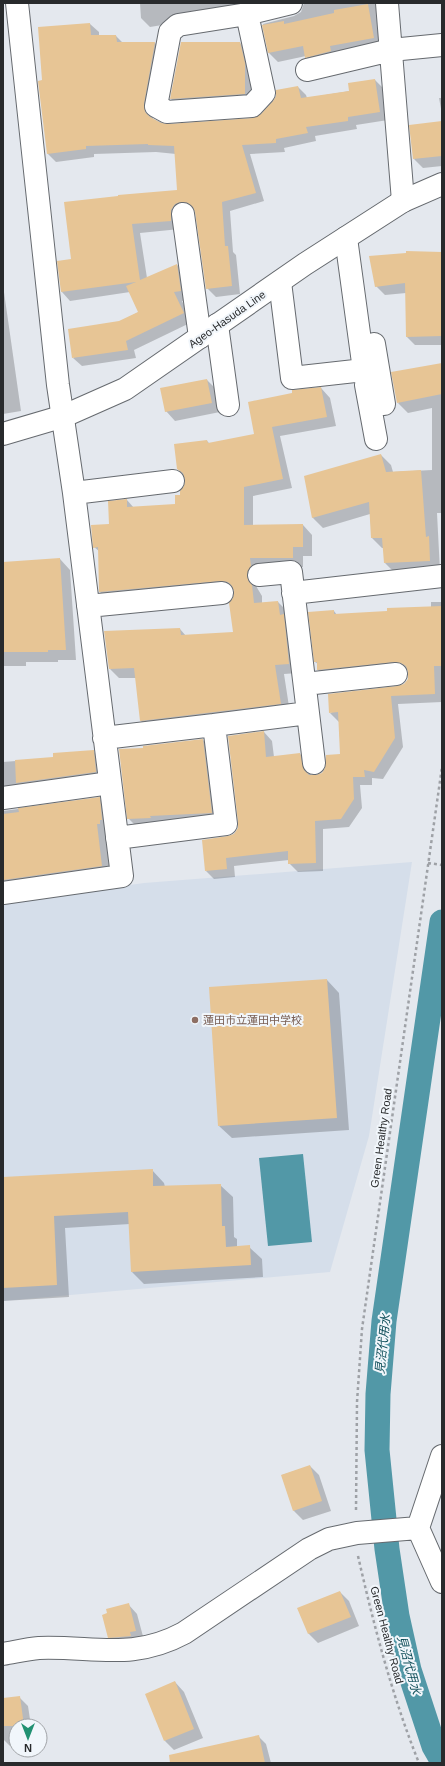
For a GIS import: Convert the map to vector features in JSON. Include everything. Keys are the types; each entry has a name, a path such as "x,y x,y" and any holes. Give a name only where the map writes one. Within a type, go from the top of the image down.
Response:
{"street":[{"path":"247,14 264,94 252,106 167,112 156,106 170,32 178,24 247,14 291,3"},
{"path":"387,3 403,201"},
{"path":"3,893 122,876 64,416 57,377 12,9"},
{"path":"307,70 391,50 442,45"},
{"name":"Ageo-Hasuda Line","path":"3,434 64,416 125,389 280,282 403,201 442,184"},
{"path":"183,214 208,331 228,405"},
{"path":"352,234 364,370 376,439"},
{"path":"352,234 361,262 384,404"},
{"path":"280,282 292,378 364,370"},
{"path":"74,493 173,481"},
{"path":"260,575 290,572 314,763"},
{"path":"293,593 442,576"},
{"path":"88,606 222,593"},
{"path":"305,684 396,674"},
{"path":"104,738 308,713"},
{"path":"117,838 226,824 214,725"},
{"path":"3,798 110,783"},
{"path":"410,1529 442,1456"},
{"path":"3,1654 39,1648 117,1651 136,1650 167,1642 190,1629 309,1549 329,1539 368,1532 410,1529"},
{"path":"410,1529 442,1582"}],"path":[{"name":"Green Healthy Road","path":"356,1513 357,1402 362,1329 442,767"},
{"path":"428,863 442,864"},
{"name":"Green Healthy Road","path":"358,1555 375,1628 395,1698 419,1763"}],"shaded area":[{"name":"蓮田市立蓮田中学校","path":"412,862 369,1136 330,1272 3,1301 3,903 144,883"}],"water":[{"path":"303,1154 312,1242 268,1246 259,1158"}],"building":[{"path":"368,4 374,38 330,46 331,51 305,58 303,46 268,53 262,25 284,21 284,24 334,13 334,10"},
{"path":"90,23 91,35 116,35 117,42 155,42 144,104 145,112 150,117 161,123 168,124 253,118 261,114 273,101 276,96 276,90 298,86 301,98 349,91 348,83 375,79 380,112 348,117 348,121 306,127 308,133 276,139 276,143 242,145 256,193 222,202 225,246 228,246 232,286 206,289 195,212 193,207 188,203 181,202 175,204 171,210 171,221 132,224 140,280 177,264 181,291 174,292 184,313 126,341 128,350 72,358 68,329 119,321 138,312 126,286 136,282 61,292 57,261 71,259 64,202 118,195 177,190 174,146 148,144 86,146 86,149 47,154 38,81 42,80 38,27"},
{"path":"181,42 240,42 245,63 245,94 170,99"},
{"path":"442,121 442,156 413,159 409,125"},
{"path":"406,251 442,252 442,336 406,337 405,283 375,287 369,256 406,253"},
{"path":"442,363 442,394 397,403 391,372"},
{"path":"207,379 212,403 165,412 160,388"},
{"path":"321,387 327,417 272,427 283,479 244,487 244,525 303,524 303,547 293,547 293,558 250,558 251,566 247,576 252,585 254,603 278,601 280,615 284,614 289,664 275,665 281,704 140,721 134,668 109,669 104,631 180,628 181,635 233,632 229,603 233,598 234,591 228,582 221,581 99,592 98,547 93,548 91,525 109,524 108,501 127,499 127,507 175,504 175,495 180,495 180,491 184,486 185,480 183,473 177,469 174,444 207,440 208,443 254,434 248,402 292,393 292,390"},
{"path":"381,454 386,472 421,470 426,537 429,536 430,561 384,563 382,538 371,538 369,502 312,518 304,476"},
{"path":"60,558 66,650 48,650 48,652 3,652 3,562"},
{"path":"442,606 442,666 434,666 435,694 391,696 395,738 374,772 364,770 365,777 353,777 354,799 341,819 315,821 316,863 288,864 288,851 226,858 227,869 205,871 202,840 234,834 238,828 228,736 264,731 266,757 300,753 304,770 309,775 316,775 322,773 325,768 326,755 340,754 338,712 329,713 328,694 397,686 404,684 408,679 406,666 395,662 317,670 317,662 314,662 308,612 334,610 334,614 387,611 387,608"},
{"path":"203,739 212,813 150,816 151,818 127,819 119,749 143,748 143,746"},
{"path":"94,750 96,772 16,783 15,760 53,757 53,753"},
{"path":"100,797 102,820 100,820 100,824 97,824 102,866 3,880 3,814 19,812 18,808"},
{"path":"327,979 337,1118 218,1126 209,987"},
{"path":"153,1169 153,1186 221,1184 222,1226 225,1226 226,1247 250,1245 251,1265 131,1272 128,1212 54,1216 57,1285 3,1288 3,1177"},
{"path":"310,1465 322,1501 293,1511 281,1475"},
{"path":"340,1591 351,1617 308,1634 297,1608"},
{"path":"129,1603 136,1631 130,1632 131,1636 108,1638 102,1615 107,1613 106,1609"},
{"path":"175,1681 194,1729 164,1741 145,1694"},
{"path":"20,1696 23,1718 8,1718 8,1726 3,1726 3,1698"},
{"path":"259,1735 265,1763 170,1763 169,1755"}],"waterway":[{"name":"見沼代用水","path":"442,922 384,1321 378,1394 377,1450 387,1549 397,1616 409,1670 434,1746 442,1760"}],"place":[{"name":"蓮田市立蓮田中学校","path":"195,1020"}]}
